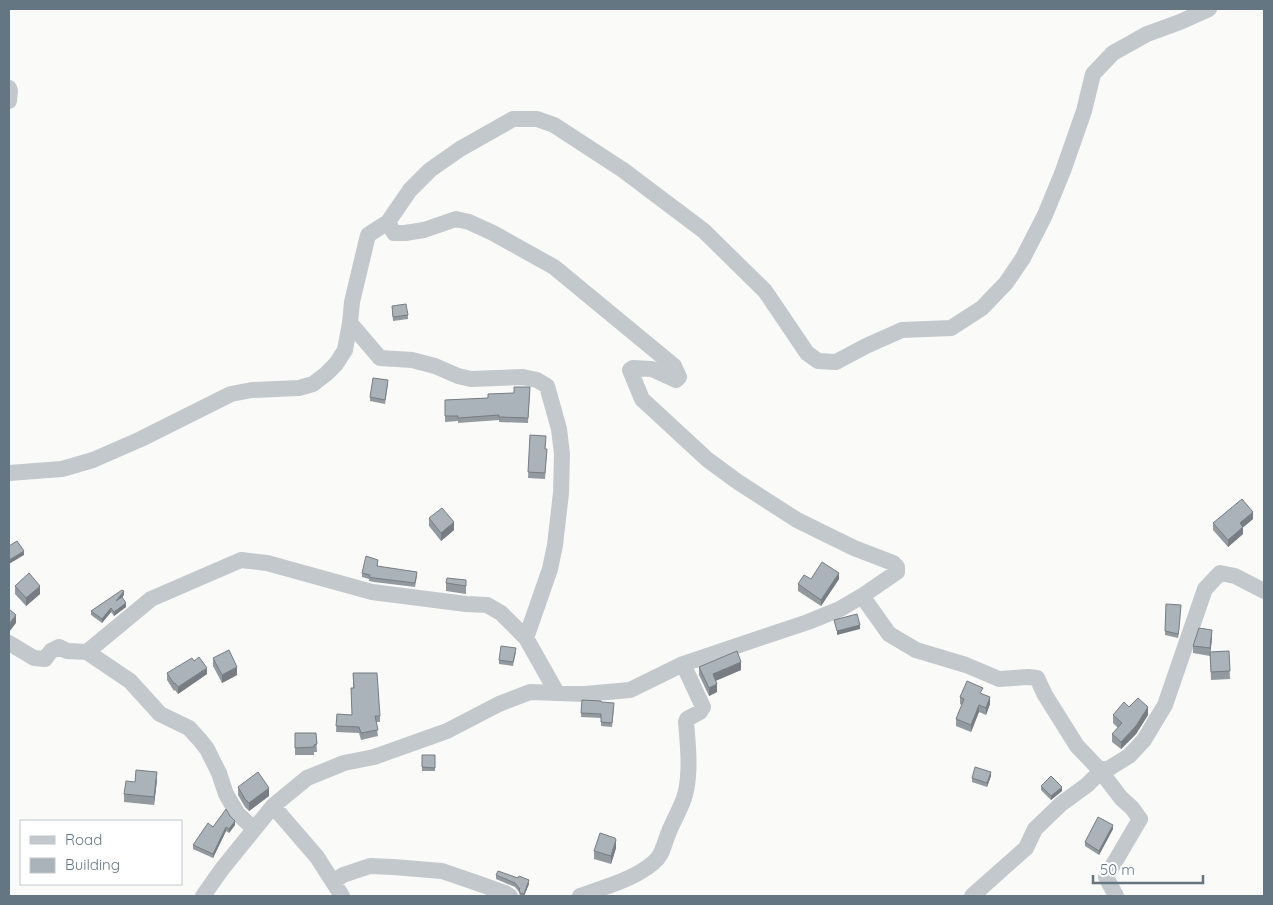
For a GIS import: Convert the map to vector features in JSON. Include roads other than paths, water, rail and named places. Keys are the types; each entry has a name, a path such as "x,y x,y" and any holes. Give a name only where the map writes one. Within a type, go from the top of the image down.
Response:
{"street":[{"path":"9,473 62,469 93,460 141,439 232,394 252,390 299,388 313,384 336,364 345,350 352,302 368,235 388,222 410,190 430,170 460,149 513,119 537,119 554,125 622,170 704,231 765,291 807,353 818,361 836,362 902,330 951,328 982,308 1006,283 1023,258 1045,214 1063,171 1084,111 1093,74 1113,53 1147,34 1209,9"},
{"path":"9,88 9,101"},
{"path":"204,896 222,869 273,806 307,778 344,763 374,756 447,731 500,704 530,692 585,694 630,690 683,664 808,622 840,608 862,596 897,572 897,567 893,563 854,548 797,520 708,460 642,399 630,370 631,368 652,369 676,380 679,377 674,366 554,267 470,222 456,219 406,234 394,233 388,222"},
{"path":"350,323 380,358 412,360 471,379 523,377 537,380 547,386 559,429 562,454 561,493 552,561 526,638"},
{"path":"88,652 151,599 241,560 266,563 372,592 487,605 501,613 526,638 557,693"},
{"path":"1099,768 1108,769 1129,756 1144,740 1166,705 1205,589 1220,573 1236,576 1264,591"},
{"path":"862,596 889,634 916,650 966,665 999,679 1037,678 1045,695 1077,746 1099,768 1121,798 1140,819 1106,877 1116,896"},
{"path":"9,643 34,658 45,659 51,651 58,647 67,651 88,652 130,681 160,714 189,728 200,740 219,773 226,794 237,813 254,829"},
{"path":"580,896 635,875 647,868 663,851 667,836 685,794 688,773 686,722 687,719 700,712 703,707 683,664"},
{"path":"972,896 1026,848 1035,829 1061,804 1087,785 1096,776 1099,768"},
{"path":"273,806 317,857 342,896"},
{"path":"333,882 343,875 370,866 393,867 442,872 477,882 510,896"}]}
